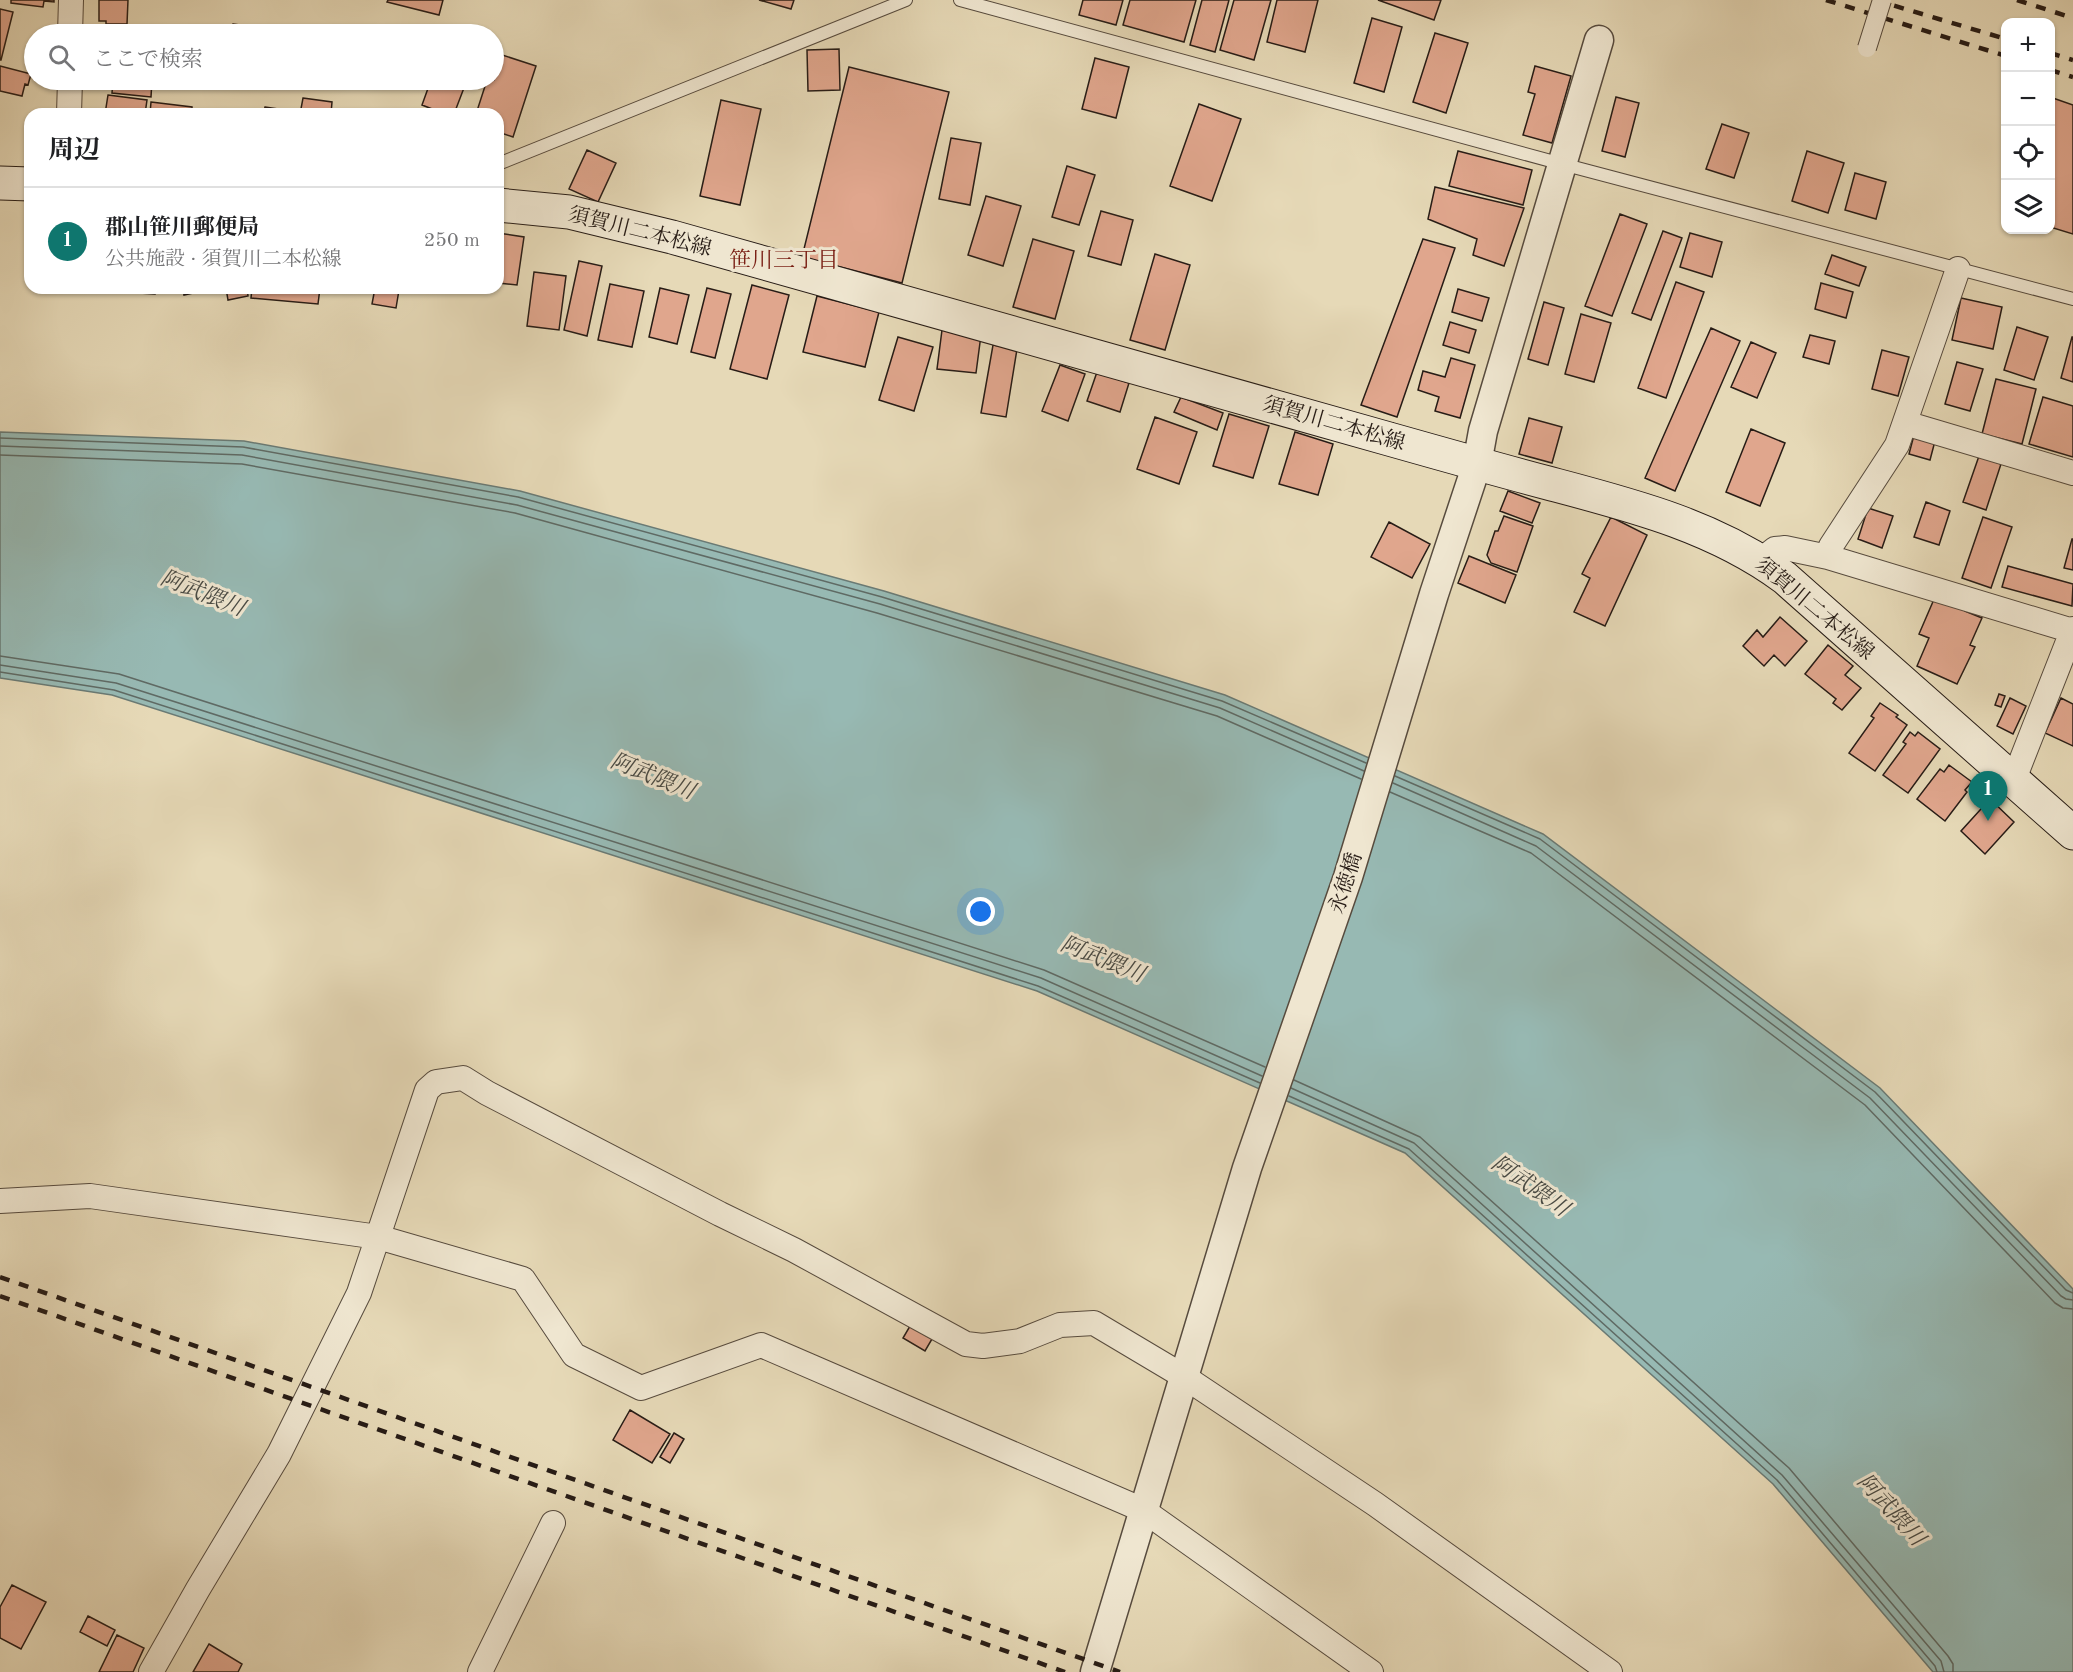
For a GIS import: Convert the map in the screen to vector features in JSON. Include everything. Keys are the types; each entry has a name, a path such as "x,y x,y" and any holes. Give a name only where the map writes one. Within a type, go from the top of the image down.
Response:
{"main road":[{"path":"0,183 24,184"},
{"name":"須賀川二本松線","path":"504,207 568,212 672,237 1477,464 1645,509 1726,541 1761,560 1785,578 2073,833"}],"street":[{"path":"70,24 71,0"},
{"path":"1867,48 1882,0"},
{"name":"永徳橋","path":"1095,1672 1247,1168 1348,877 1434,594 1477,464 1483,431 1599,40"},
{"path":"69,90 69,108"},
{"path":"1828,557 1831,546 1897,445 1958,269"},
{"path":"1905,423 2073,473"},
{"path":"1761,560 1775,549 1785,548 1828,557 2073,630 2014,779"},
{"path":"152,1672 292,1431 359,1293 428,1090 436,1082 462,1078 710,1209 794,1250 966,1344 983,1346 1020,1341 1060,1325 1094,1323 1183,1376 1375,1504 1610,1672"},
{"path":"0,1201 90,1196 378,1237 523,1279 574,1355 641,1388 761,1345 1143,1510 1371,1672"},
{"path":"480,1672 553,1523"}],"lane":[{"path":"504,162 906,0"},
{"path":"960,0 1562,164 2073,299"}],"water":[{"name":"阿武隈川","path":"0,432 244,441 520,491 884,591 1225,695 1543,834 1880,1088 2073,1289 2073,1672 1933,1672 1773,1484 1405,1153 1037,991 112,695 0,678"}],"building":[{"path":"11,0 54,0 54,2 44,1 43,7 11,3"},
{"path":"99,0 128,0 127,24 106,24 106,21 99,21"},
{"path":"388,0 443,0 439,15 387,2"},
{"path":"759,0 794,0 791,9"},
{"path":"1083,0 1123,0 1116,25 1079,15"},
{"path":"1130,0 1196,0 1184,42 1123,25"},
{"path":"1202,0 1229,0 1215,52 1190,45"},
{"path":"1234,0 1271,0 1254,60 1220,50"},
{"path":"1277,0 1318,0 1305,52 1267,42"},
{"path":"1378,0 1441,0 1434,20"},
{"path":"0,9 13,12 1,60 0,60"},
{"path":"1372,18 1402,27 1384,92 1354,83"},
{"path":"1435,33 1468,43 1446,113 1413,102"},
{"path":"839,49 840,90 808,91 807,50"},
{"path":"504,56 536,66 513,137 504,134 504,108 478,108 484,90 504,90"},
{"path":"1095,58 1129,67 1116,118 1082,109"},
{"path":"0,66 24,72 22,96 0,91"},
{"path":"1535,66 1571,76 1552,143 1523,135 1535,94 1528,92"},
{"path":"849,67 949,92 902,283 802,257"},
{"path":"112,90 151,90 151,97 112,93"},
{"path":"427,90 463,90 456,108 430,108 422,105"},
{"path":"108,95 147,100 146,108 106,108"},
{"path":"1616,97 1639,103 1625,157 1602,151"},
{"path":"303,98 332,102 332,108 301,108"},
{"path":"2055,99 2073,105 2073,234 2055,229"},
{"path":"721,100 761,109 740,205 700,196"},
{"path":"151,102 192,107 192,108 150,108"},
{"path":"1199,104 1241,119 1212,201 1170,186"},
{"path":"1722,124 1749,133 1734,178 1706,169"},
{"path":"951,138 981,143 970,205 939,199"},
{"path":"587,150 616,163 598,202 569,189"},
{"path":"1458,151 1532,170 1523,205 1449,186"},
{"path":"1807,151 1844,163 1828,213 1792,201"},
{"path":"1067,166 1095,175 1079,225 1052,217"},
{"path":"1855,173 1886,182 1876,219 1845,210"},
{"path":"1435,187 1524,208 1504,266 1473,255 1477,239 1428,219"},
{"path":"986,196 1021,206 1003,266 968,255"},
{"path":"1101,211 1133,220 1121,265 1088,256"},
{"path":"1620,214 1647,224 1612,316 1585,306"},
{"path":"1663,231 1682,238 1651,320 1632,313"},
{"path":"1690,233 1722,242 1712,277 1680,267"},
{"path":"504,234 524,237 517,285 504,284"},
{"path":"1033,239 1074,251 1055,319 1013,307"},
{"path":"1423,239 1455,248 1397,417 1361,405"},
{"path":"1155,254 1190,265 1165,350 1130,340"},
{"path":"1832,255 1866,267 1859,286 1825,274"},
{"path":"579,261 602,266 587,336 564,330"},
{"path":"534,272 566,276 559,330 527,326"},
{"path":"1676,282 1704,292 1666,398 1638,388"},
{"path":"1821,283 1853,292 1846,318 1815,309"},
{"path":"610,284 644,291 632,347 598,340"},
{"path":"752,285 789,295 767,379 730,369"},
{"path":"660,288 689,295 677,344 649,337"},
{"path":"707,288 731,294 715,358 691,352"},
{"path":"1458,289 1489,298 1482,321 1452,312"},
{"path":"227,294 248,294 248,296 228,300"},
{"path":"251,294 319,294 318,304 251,298"},
{"path":"374,294 398,294 396,308 372,304"},
{"path":"817,296 879,312 865,367 803,352"},
{"path":"1961,298 2002,307 1993,349 1952,340"},
{"path":"1544,302 1564,308 1548,365 1528,359"},
{"path":"1581,314 1611,323 1594,382 1565,374"},
{"path":"1450,322 1476,330 1469,353 1443,345"},
{"path":"2017,327 2048,337 2034,380 2004,370"},
{"path":"1711,328 1740,341 1675,491 1645,478"},
{"path":"942,330 981,335 976,373 937,369"},
{"path":"1810,335 1835,341 1829,364 1803,357"},
{"path":"898,337 933,347 914,411 879,400"},
{"path":"2073,337 2073,382 2061,378"},
{"path":"1751,342 1776,353 1757,398 1731,387"},
{"path":"993,345 1017,349 1006,417 981,413"},
{"path":"1882,350 1909,357 1898,396 1872,389"},
{"path":"1451,358 1475,365 1460,418 1435,411 1439,397 1418,390 1423,371 1445,377"},
{"path":"1957,362 1983,369 1970,411 1945,404"},
{"path":"1060,365 1085,374 1068,421 1042,411"},
{"path":"1097,372 1129,383 1120,412 1087,401"},
{"path":"1996,379 2036,389 2022,444 1982,434"},
{"path":"1181,397 1223,413 1217,430 1174,412"},
{"path":"2043,397 2073,406 2073,457 2029,444"},
{"path":"1229,414 1269,426 1253,478 1213,466"},
{"path":"1155,417 1197,432 1179,484 1137,469"},
{"path":"1529,418 1562,427 1552,463 1519,454"},
{"path":"1751,429 1785,443 1760,506 1726,492"},
{"path":"1295,432 1333,444 1318,495 1279,484"},
{"path":"1914,435 1935,441 1930,460 1909,454"},
{"path":"1979,456 2001,464 1986,510 1963,502"},
{"path":"1508,491 1540,503 1532,523 1500,511"},
{"path":"1926,502 1950,511 1939,545 1914,537"},
{"path":"1868,508 1893,516 1882,548 1858,539"},
{"path":"1504,516 1533,526 1517,572 1491,563 1487,555 1495,531 1498,531"},
{"path":"1611,517 1647,535 1605,626 1574,612 1590,578 1582,574"},
{"path":"1983,517 2012,527 1991,588 1962,578"},
{"path":"1389,522 1430,544 1412,578 1371,557"},
{"path":"2073,539 2073,570 2064,568"},
{"path":"1469,556 1516,575 1505,603 1458,583"},
{"path":"2008,566 2073,584 2072,606 2002,587"},
{"path":"1935,597 1967,607 1965,611 1982,618 1970,645 1975,647 1957,684 1917,666 1929,638 1919,634"},
{"path":"1780,617 1807,641 1785,666 1774,655 1764,666 1743,646 1757,630 1763,637"},
{"path":"1828,645 1853,666 1845,675 1861,688 1842,710 1833,703 1836,699 1805,674"},
{"path":"1999,694 2005,696 2001,707 1995,705"},
{"path":"2010,698 2026,706 2013,734 1997,726"},
{"path":"2061,698 2073,704 2073,746 2045,733"},
{"path":"1880,703 1898,715 1896,717 1907,725 1875,771 1849,753 1874,718 1871,716"},
{"path":"1910,732 1915,736 1918,732 1940,749 1908,793 1883,775 1906,744 1903,742"},
{"path":"1949,765 1972,782 1945,821 1917,799 1940,769 1944,772"},
{"path":"1990,799 2014,822 1985,854 1961,831"},
{"path":"910,1326 932,1339 925,1351 903,1338"},
{"path":"630,1410 670,1434 652,1463 613,1440"},
{"path":"674,1433 684,1439 670,1463 660,1457"},
{"path":"12,1585 46,1602 21,1649 0,1638 0,1607"},
{"path":"88,1616 115,1630 107,1646 80,1632"},
{"path":"117,1635 144,1648 133,1672 99,1672"},
{"path":"209,1644 242,1664 238,1672 193,1672"}],"railway":[{"path":"1826,0 2001,54"},
{"path":"1875,0 2001,38"},
{"path":"2017,0 2073,18"},
{"path":"2055,55 2073,60"},
{"path":"2055,72 2073,77"},
{"path":"0,1277 1120,1672"},
{"path":"0,1296 1065,1672"}],"place":[{"name":"郡山笹川郵便局","path":"1988,821"}],"district":[{"name":"笹川三丁目","path":"784,259"}]}
